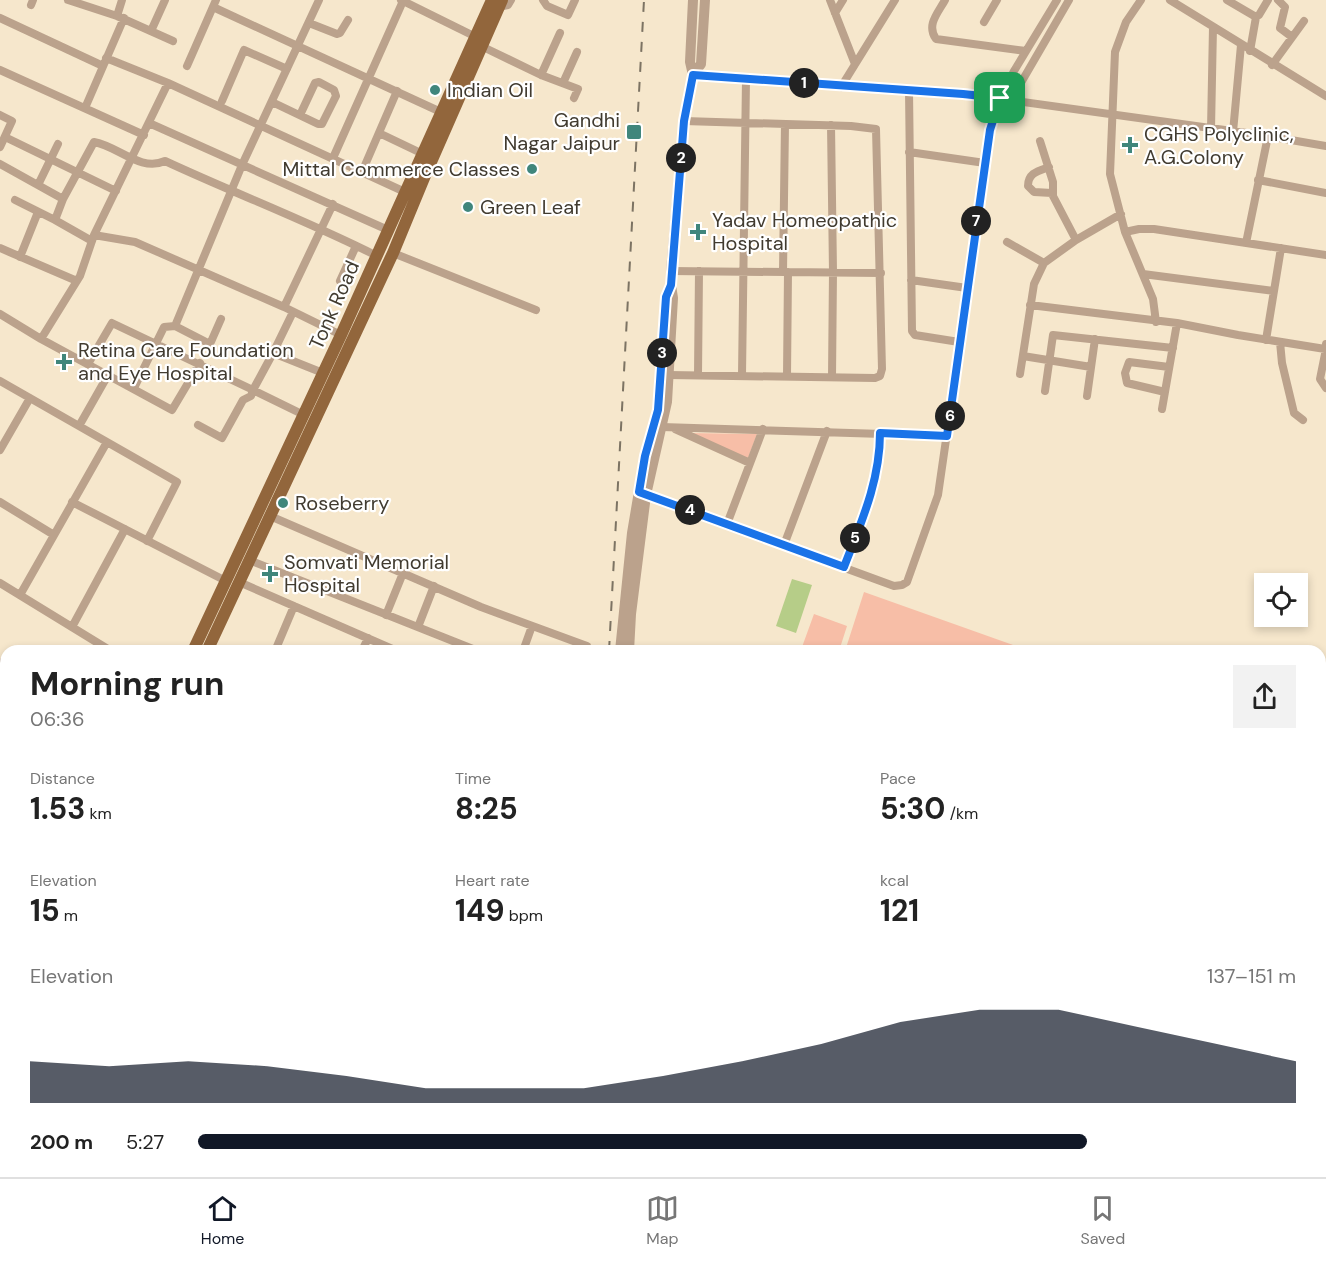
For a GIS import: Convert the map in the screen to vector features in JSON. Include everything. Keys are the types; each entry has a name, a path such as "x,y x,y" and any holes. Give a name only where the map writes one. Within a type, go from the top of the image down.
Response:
{"main road":[{"name":"Tonk Road","path":"210,645 393,253 494,2"},
{"name":"Tonk Road","path":"196,645 323,374 405,192 423,154 447,114"}],"street":[{"path":"68,0 78,1 120,17 173,41"},
{"path":"85,108 120,17 122,0"},
{"path":"151,31 165,0"},
{"path":"174,326 242,165 319,0"},
{"path":"494,2 508,5 511,0"},
{"path":"543,0 546,6 568,15 575,0"},
{"path":"620,645 625,590 642,494 667,427 674,298 671,271 684,121 693,75 690,62 693,0"},
{"path":"693,75 701,64 705,0"},
{"path":"830,0 855,64"},
{"path":"835,13 843,0"},
{"path":"841,87 895,0"},
{"path":"945,0 931,26 936,39 1026,51"},
{"path":"984,21 997,0"},
{"path":"642,494 894,586 907,582 936,501 993,115 1026,51 1057,0"},
{"path":"1011,100 1069,0"},
{"path":"1141,0 1126,22 1114,52 1110,174 1125,232 1153,299 1156,322"},
{"path":"1170,0 1272,65 1326,96"},
{"path":"1227,0 1256,17"},
{"path":"1250,51 1256,17 1268,0"},
{"path":"1278,0 1285,7 1280,28 1292,37"},
{"path":"333,158 402,1 413,3 540,75 578,89 574,98"},
{"path":"187,66 215,3 298,47 447,114"},
{"path":"0,18 104,62 168,83 405,192"},
{"path":"309,23 337,34 348,20"},
{"path":"1272,65 1304,21"},
{"path":"1211,129 1212,27"},
{"path":"540,75 560,33"},
{"path":"1233,132 1241,45"},
{"path":"222,101 244,50 287,69"},
{"path":"563,83 578,52"},
{"path":"0,70 144,135"},
{"path":"693,75 1000,98 1326,146"},
{"path":"742,375 746,79"},
{"path":"272,102 300,115 322,124 336,96 334,90 319,82 315,83 300,115"},
{"path":"41,339 77,281 93,238 168,83"},
{"path":"362,172 397,91"},
{"path":"909,91 913,334 960,342"},
{"path":"0,115 12,121 0,147"},
{"path":"669,375 876,378 881,373 881,273 876,129 831,125 684,121"},
{"path":"149,123 388,230"},
{"path":"785,124 787,376"},
{"path":"831,125 833,272 831,377"},
{"path":"379,133 423,154"},
{"path":"1246,243 1268,136"},
{"path":"5,137 116,191"},
{"path":"1040,141 1053,182 1052,193 1076,240"},
{"path":"55,220 63,199 94,142 105,144 143,163 156,165 165,161 232,192 322,229 377,256"},
{"path":"38,185 58,144"},
{"path":"909,152 985,164"},
{"path":"0,164 63,199"},
{"path":"1048,168 1034,172 1029,177 1028,186 1034,192 1052,193"},
{"path":"1258,180 1326,193"},
{"path":"15,200 93,238 135,242 284,307 341,335"},
{"path":"284,307 333,204"},
{"path":"20,257 38,212"},
{"path":"1020,374 1034,284 1044,263 1076,240 1120,214"},
{"path":"1125,232 1139,228 1154,229 1326,255"},
{"path":"1007,242 1044,263"},
{"path":"340,281 356,246"},
{"path":"0,248 77,281"},
{"path":"1266,340 1281,248"},
{"path":"393,253 536,310"},
{"path":"671,271 881,273"},
{"path":"698,375 699,271"},
{"path":"1143,274 1274,291"},
{"path":"911,280 967,288"},
{"path":"629,645 645,456 658,410 666,297 671,285"},
{"path":"1030,305 1177,323 1266,340 1326,347 1320,379 1326,388"},
{"path":"198,425 222,438 243,400 251,396 293,312"},
{"path":"0,314 41,339 172,410 200,363"},
{"path":"134,388 164,327 174,326 210,344 221,319"},
{"path":"88,364 112,323 200,363 304,415"},
{"path":"1161,409 1177,323"},
{"path":"1045,391 1053,335 1173,348"},
{"path":"1087,396 1095,339"},
{"path":"1280,342 1282,363 1294,413 1303,420"},
{"path":"273,353 323,374"},
{"path":"1023,356 1091,367"},
{"path":"1164,392 1127,383 1125,373 1129,362 1169,367"},
{"path":"79,426 108,375"},
{"path":"0,381 177,482 147,541"},
{"path":"0,450 30,398"},
{"path":"667,427 947,436"},
{"path":"667,427 750,463"},
{"path":"727,524 763,429"},
{"path":"784,545 826,431"},
{"path":"844,567 872,493 877,471 880,433"},
{"path":"20,595 106,442"},
{"path":"0,502 54,535"},
{"path":"72,502 226,581"},
{"path":"270,516 402,573 584,645"},
{"path":"72,627 125,529"},
{"path":"249,560 463,645"},
{"path":"386,615 402,573"},
{"path":"239,582 384,645"},
{"path":"0,583 101,645"},
{"path":"418,627 434,586"},
{"path":"278,645 294,606"},
{"path":"525,645 532,626"},
{"path":"365,645 368,638"}],"shaded area":[{"path":"685,433 757,434 748,458"},
{"path":"792,579 812,585 796,633 776,626"},
{"path":"864,592 1013,645 847,645"},
{"path":"814,614 847,626 841,645 803,645"}],"railway":[{"path":"609,645 644,0"}],"place":[{"name":"Indian Oil","path":"435,90"},
{"name":"Gandhi Nagar Jaipur","path":"634,132"},
{"name":"CGHS Polyclinic, A.G.Colony","path":"1130,145"},
{"name":"Mittal Commerce Classes","path":"532,169"},
{"name":"Green Leaf","path":"468,207"},
{"name":"Yadav Homeopathic Hospital","path":"698,232"},
{"name":"Retina Care Foundation and Eye Hospital","path":"64,362"},
{"name":"Roseberry","path":"283,503"},
{"name":"Somvati Memorial Hospital","path":"270,574"}],"route":[{"path":"693,75 1000,98 990,130 947,436 880,433 877,471 872,493 844,567 639,492 645,456 658,410 666,297 671,285 684,121 693,75"}]}
